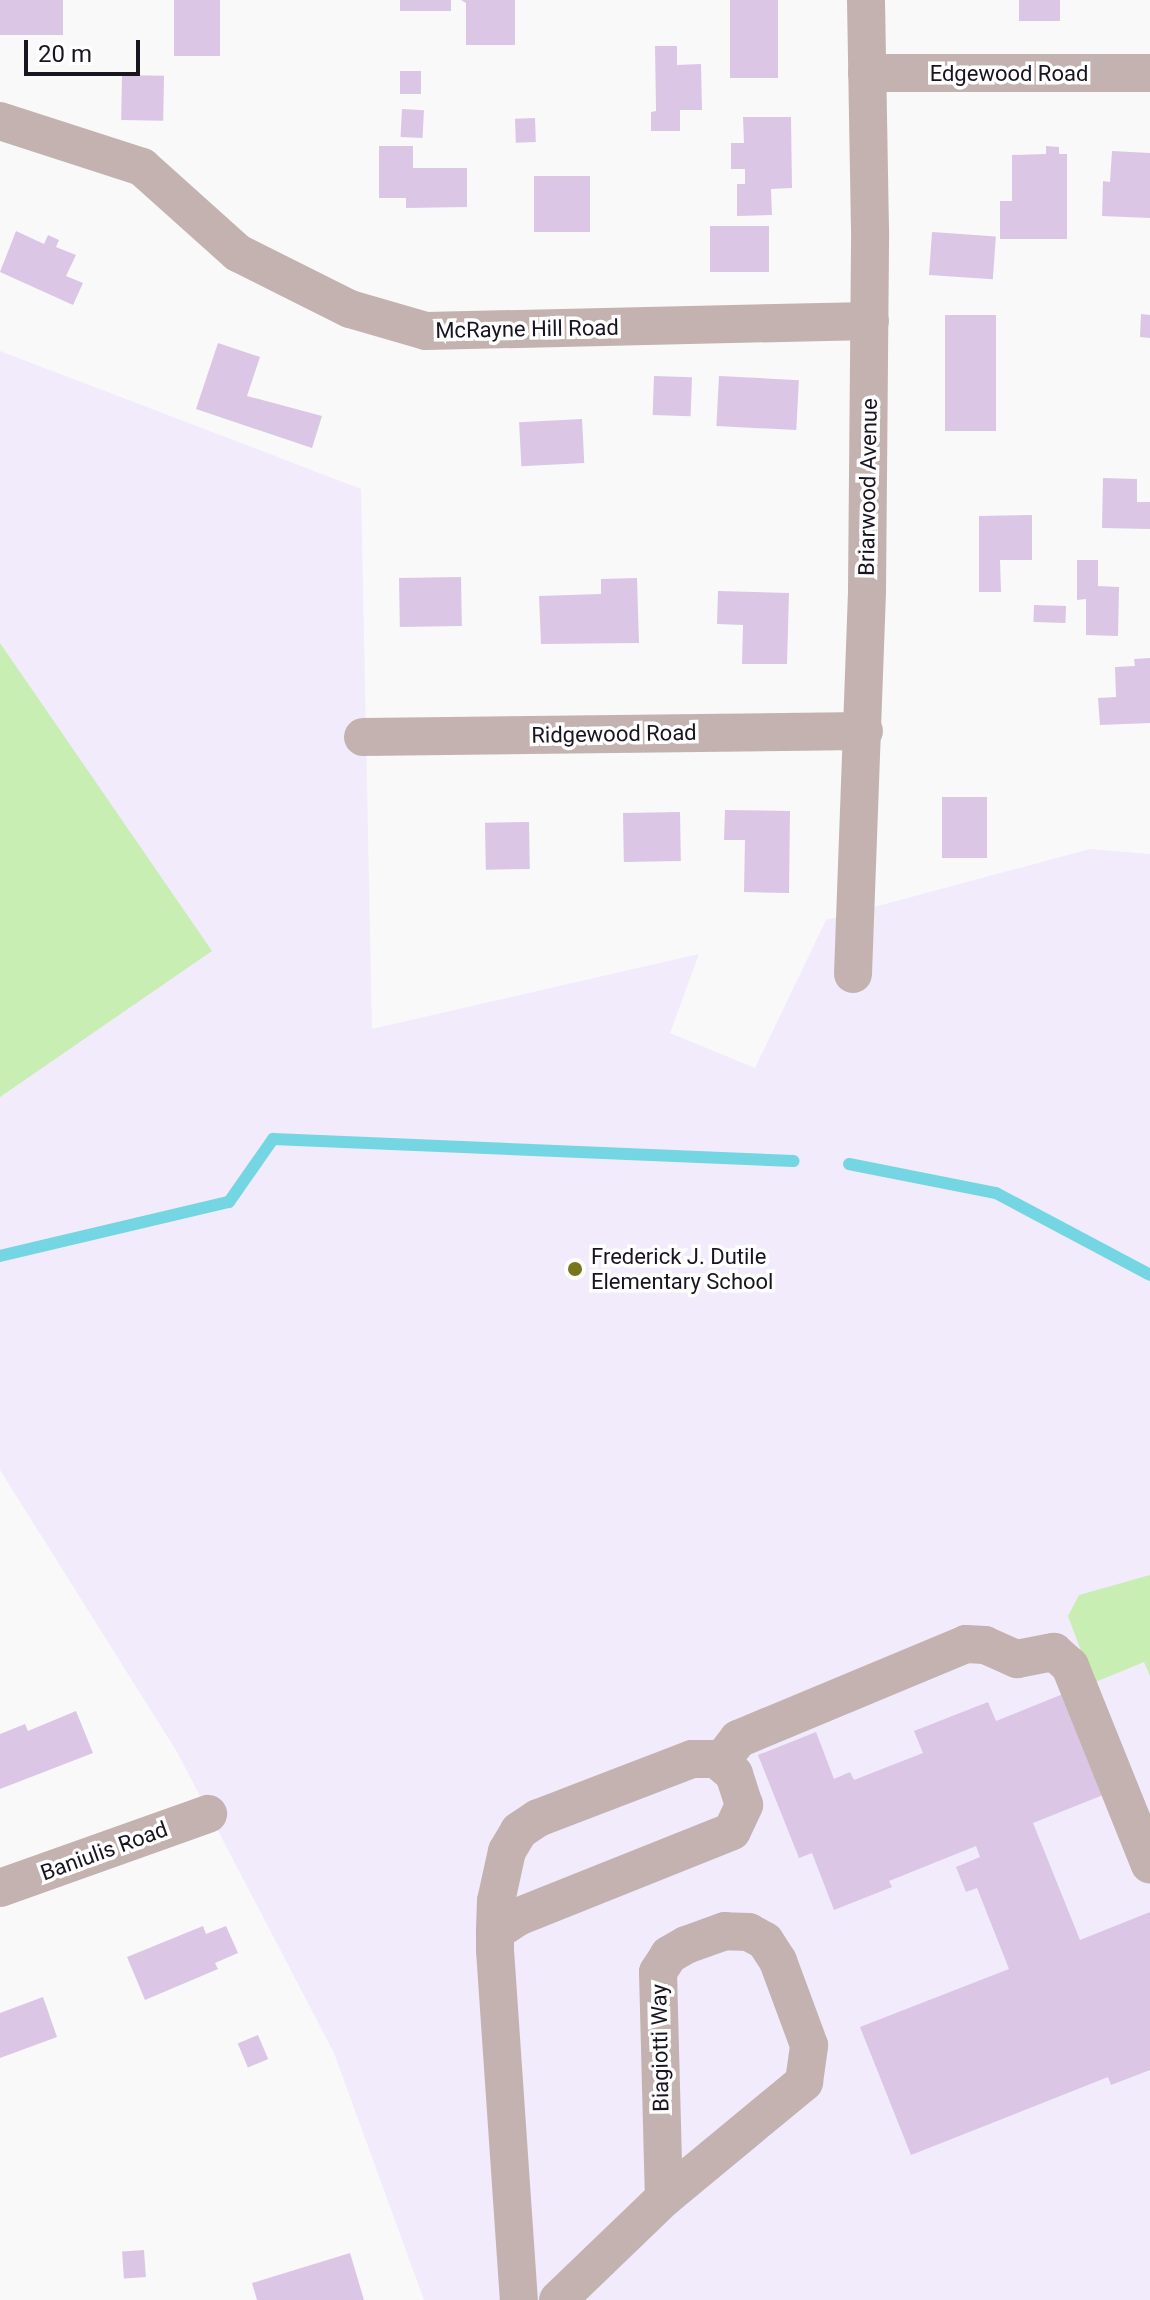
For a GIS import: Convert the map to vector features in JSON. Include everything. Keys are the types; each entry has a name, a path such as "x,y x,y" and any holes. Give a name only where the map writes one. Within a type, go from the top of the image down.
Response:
{"street":[{"name":"Briarwood Avenue","path":"853,974 864,731 870,321 866,0"},
{"name":"Edgewood Road","path":"867,73 1150,73"},
{"name":"McRayne Hill Road","path":"0,121 142,167 238,253 350,309 426,331 870,321"},
{"name":"Ridgewood Road","path":"363,737 864,731"},
{"path":"721,1761 738,1739 966,1644 981,1643 1017,1659 1054,1652 1070,1666 1150,1865"},
{"path":"495,1932 520,1916 732,1831 743,1799 734,1774 721,1761 698,1757 528,1824 513,1840 501,1865 495,1932 519,2300"},
{"name":"Baniulis Road","path":"0,1888 208,1814"},
{"name":"Biagiotti Way","path":"558,2300 664,2198 794,2095 808,2072 809,2045 776,1955 749,1932 725,1931 681,1947 658,1972 664,2198"}],"shaded area":[{"name":"Frederick J. Dutile Elementary School","path":"0,351 361,489 372,1029 699,954 670,1033 755,1068 826,920 1090,849 1150,854 1150,2300 424,2300 334,2053 177,1752 0,1470"}],"green space":[{"path":"0,643 212,951 0,1097"},
{"path":"1150,1575 1150,1676 1144,1662 1093,1683 1068,1616 1079,1595"}],"building":[{"path":"0,0 63,0 63,35 0,35"},
{"path":"174,0 220,0 220,56 174,56"},
{"path":"400,0 451,0 451,11 400,11"},
{"path":"461,0 515,0 515,45 466,45 466,3"},
{"path":"730,0 778,0 778,78 730,78"},
{"path":"1019,0 1060,0 1060,21 1019,21"},
{"path":"655,46 677,46 677,65 701,64 702,110 680,110 680,131 651,131 651,112 656,111"},
{"path":"400,71 421,71 421,94 400,94"},
{"path":"122,75 164,76 163,121 121,120"},
{"path":"402,109 424,110 423,138 401,137"},
{"path":"743,117 791,117 792,188 771,189 772,215 737,216 737,184 745,184 745,169 731,169 731,143 744,143"},
{"path":"535,118 536,142 516,143 515,119"},
{"path":"379,146 413,146 413,168 467,168 467,207 406,208 406,198 379,198"},
{"path":"1046,146 1059,147 1059,154 1067,154 1067,239 1000,239 1000,201 1012,201 1012,155 1046,154"},
{"path":"1112,151 1150,153 1150,218 1102,216 1103,181 1110,182"},
{"path":"534,176 590,176 590,232 534,232"},
{"path":"710,226 769,226 769,272 710,272"},
{"path":"16,231 44,244 48,235 59,240 56,247 76,255 66,276 83,283 73,305 0,272"},
{"path":"932,232 996,236 993,279 929,275"},
{"path":"1141,314 1150,315 1150,338 1140,337"},
{"path":"945,315 996,315 996,431 945,431"},
{"path":"218,343 260,357 247,396 322,416 312,448 196,409"},
{"path":"654,376 692,377 691,416 653,415"},
{"path":"719,376 799,380 796,430 716,426"},
{"path":"582,419 584,463 521,466 519,422"},
{"path":"1103,478 1137,479 1137,502 1150,502 1150,529 1102,528"},
{"path":"1032,515 1032,560 1000,560 1001,592 979,592 979,516"},
{"path":"1077,560 1098,560 1098,586 1119,587 1118,636 1086,635 1086,599 1077,600"},
{"path":"461,577 462,626 400,627 399,578"},
{"path":"637,578 639,643 541,644 539,596 601,594 601,579"},
{"path":"718,591 789,593 787,664 742,664 743,625 717,624"},
{"path":"1034,605 1066,606 1065,623 1033,622"},
{"path":"1150,658 1150,723 1100,725 1098,698 1116,697 1115,667 1135,666 1134,659"},
{"path":"942,797 987,797 987,858 942,858"},
{"path":"725,810 790,811 789,893 744,892 745,840 724,840"},
{"path":"680,812 681,861 624,862 623,813"},
{"path":"529,822 530,869 486,870 485,823"},
{"path":"1068,1692 1108,1793 1033,1823 1080,1940 1150,1912 1150,2070 1111,2085 1108,2077 911,2155 860,2027 1009,1969 977,1888 966,1892 956,1867 980,1857 976,1846 889,1881 892,1887 834,1910 812,1853 799,1858 758,1755 816,1732 834,1779 850,1772 854,1780 923,1753 914,1731 988,1702 996,1721"},
{"path":"76,1711 93,1753 0,1789 0,1734 25,1724 28,1731"},
{"path":"203,1926 206,1934 226,1926 238,1953 215,1963 218,1969 145,2000 127,1957"},
{"path":"43,1997 57,2037 0,2058 0,2013"},
{"path":"258,2035 268,2059 248,2068 238,2044"},
{"path":"144,2250 146,2277 124,2278 122,2252"},
{"path":"350,2253 364,2300 257,2300 252,2283"}],"waterway":[{"path":"0,1256 229,1202 273,1139 794,1161"},
{"path":"849,1164 996,1193 1150,1275"}],"place":[{"name":"Frederick J. Dutile Elementary School","path":"575,1269"}]}
